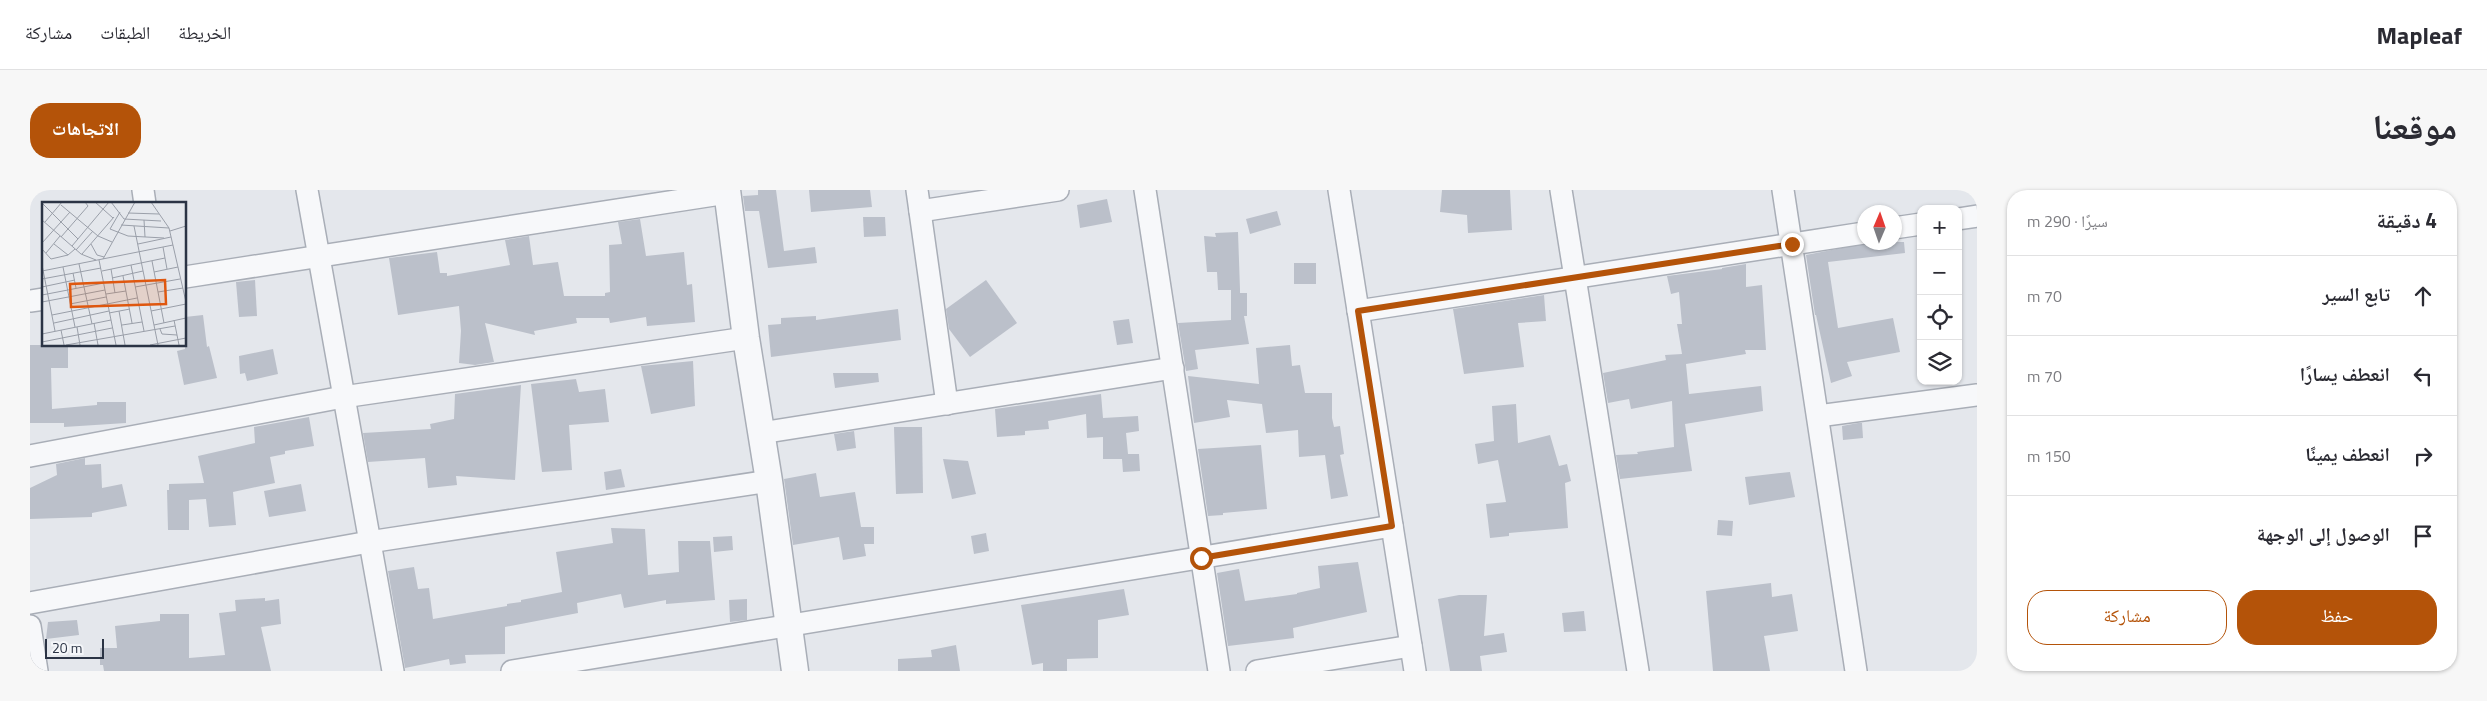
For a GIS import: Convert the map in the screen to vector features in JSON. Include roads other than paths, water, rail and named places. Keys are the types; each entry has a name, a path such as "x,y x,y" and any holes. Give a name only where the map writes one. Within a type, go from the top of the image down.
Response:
{"street":[{"path":"307,190 393,671"},
{"path":"917,190 947,404"},
{"path":"920,211 1058,190"},
{"path":"1145,190 1219,671"},
{"path":"1339,190 1415,671"},
{"path":"1562,190 1638,671"},
{"path":"1783,190 1856,671"},
{"path":"186,277 319,258 727,192 746,338 769,481 795,671"},
{"path":"1962,218 1977,216"},
{"path":"1902,227 1917,225"},
{"path":"1358,311 1857,234"},
{"path":"30,456 343,397 746,338"},
{"path":"761,433 1173,368"},
{"path":"1818,416 1977,395"},
{"path":"30,603 370,542 769,481"},
{"path":"512,671 788,624 1392,526"},
{"path":"30,626 37,671"},
{"path":"1257,671 1411,646"}]}
